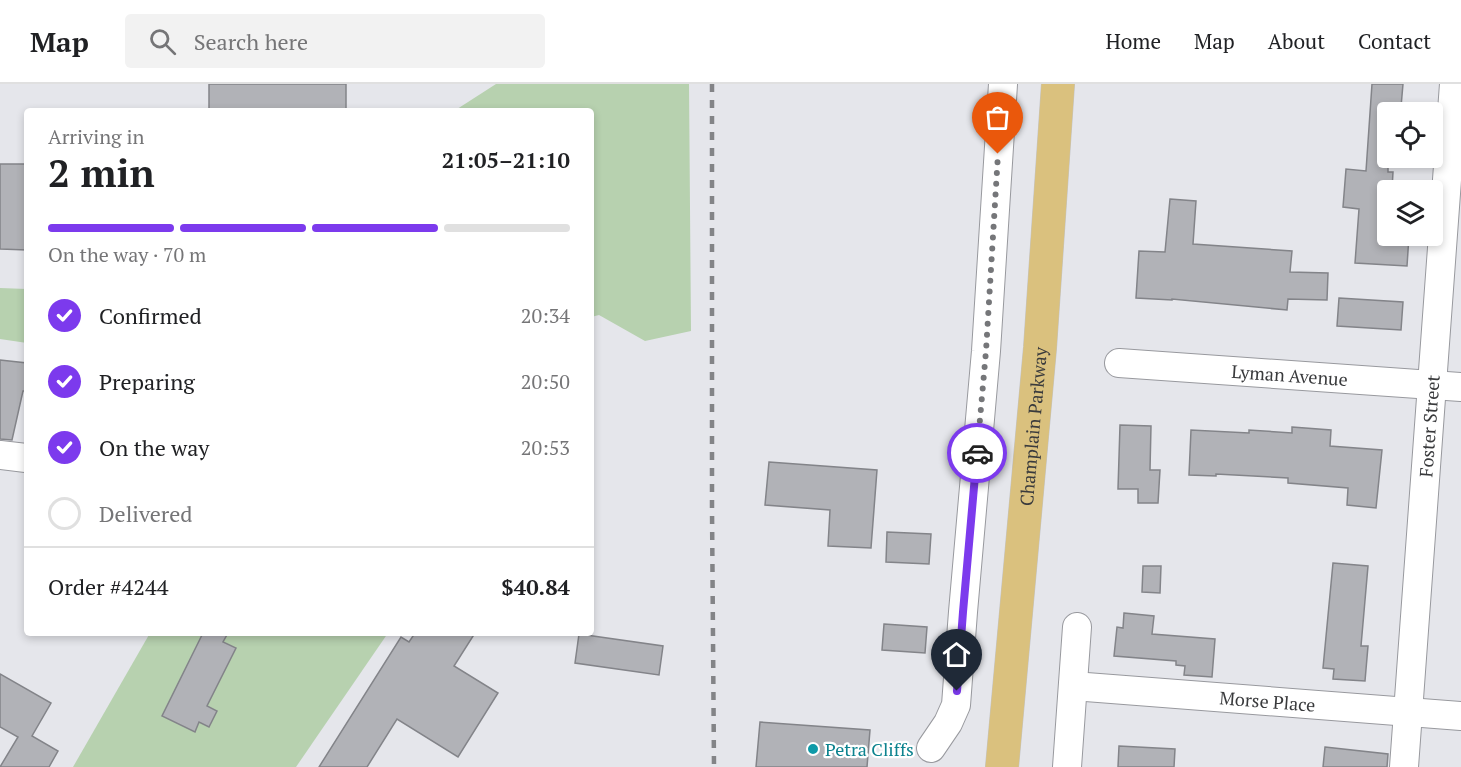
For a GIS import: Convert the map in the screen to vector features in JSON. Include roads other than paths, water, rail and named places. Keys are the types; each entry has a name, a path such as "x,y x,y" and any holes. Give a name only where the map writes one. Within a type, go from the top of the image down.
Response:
{"main road":[{"name":"Champlain Parkway","path":"1002,767 1040,348 1058,84"}],"street":[{"path":"931,748 948,723 956,705 984,373 1003,84"},
{"name":"Foster Street","path":"1404,767 1454,84"},
{"name":"Lyman Avenue","path":"1119,363 1461,387"},
{"path":"1067,767 1077,627"},
{"name":"Morse Place","path":"1073,686 1461,716"}],"railway":[{"path":"712,84 714,767"}],"place":[{"name":"Petra Cliffs","path":"813,749"}]}
